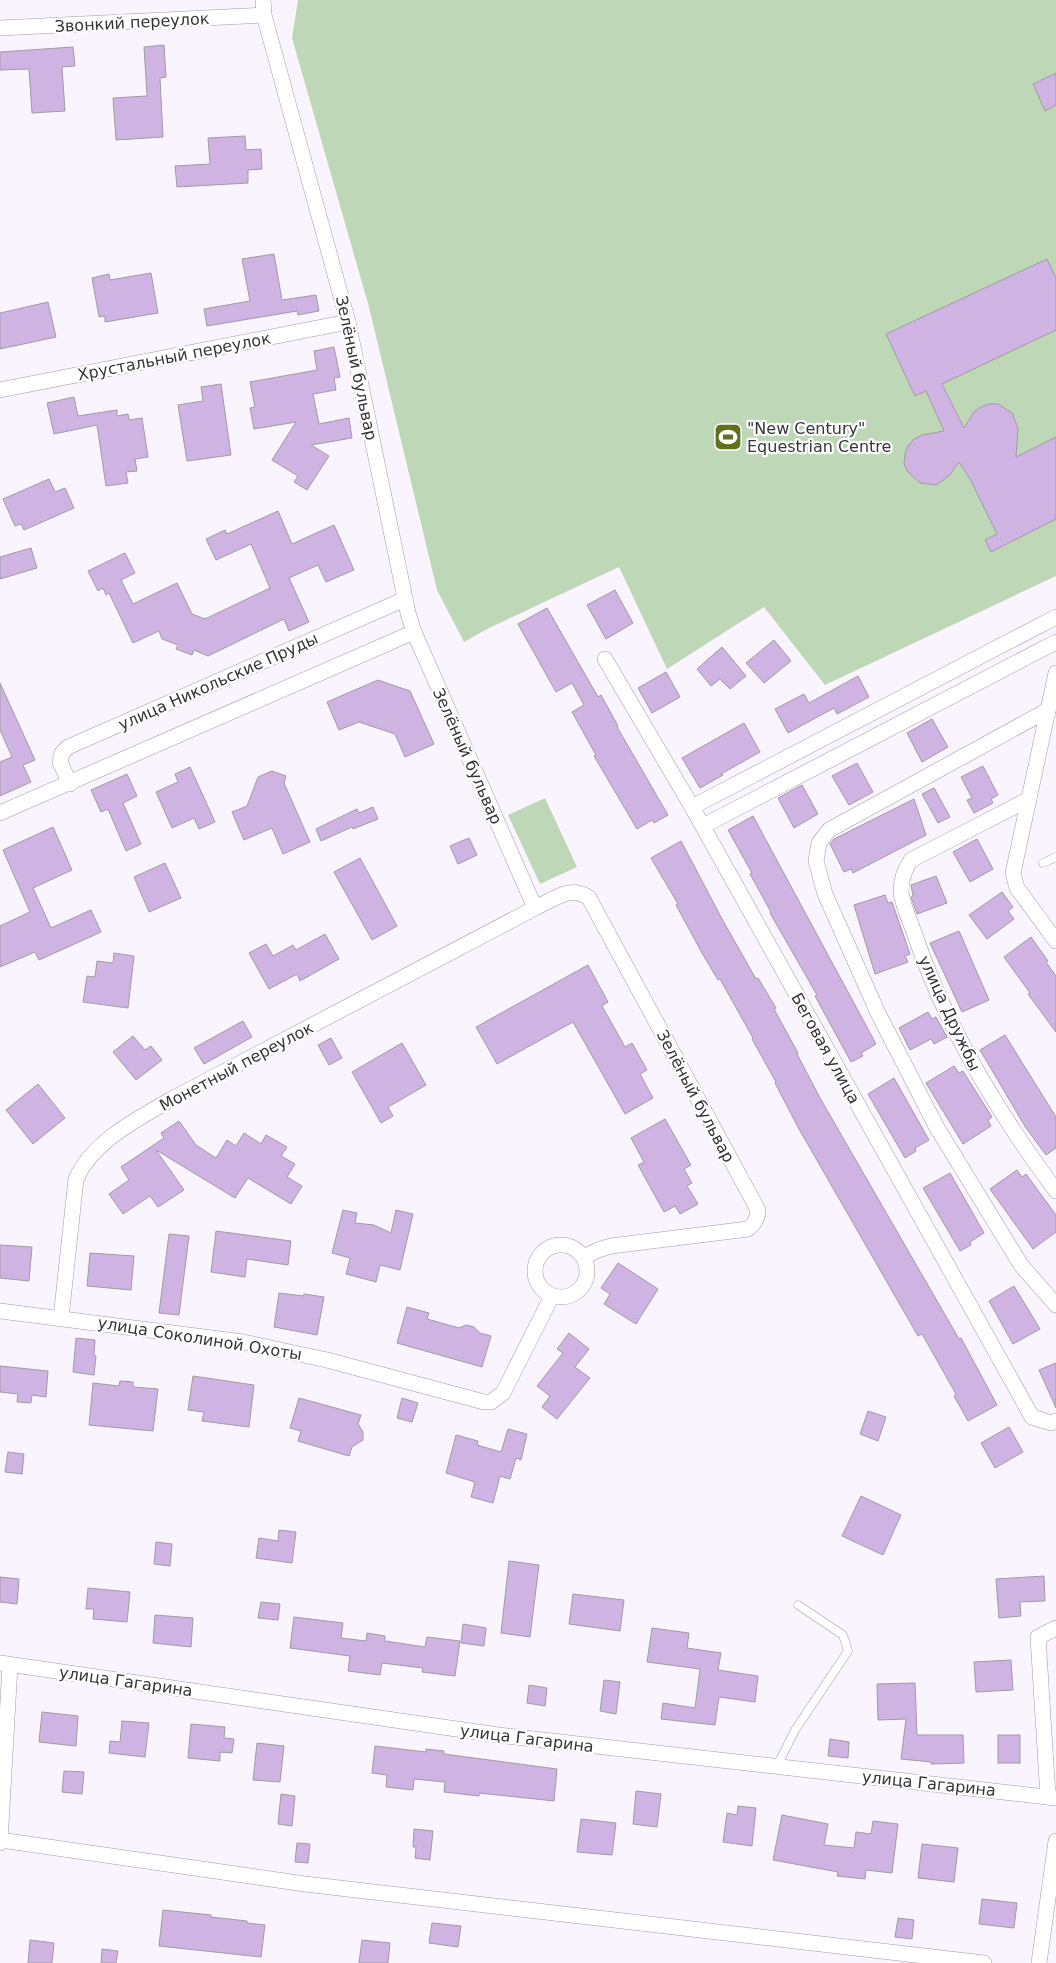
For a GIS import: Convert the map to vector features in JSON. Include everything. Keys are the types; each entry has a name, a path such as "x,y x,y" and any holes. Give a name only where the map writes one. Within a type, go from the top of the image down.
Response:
{"street":[{"name":"Звонкий переулок","path":"0,28 264,8"},
{"name":"Зелёный бульвар","path":"264,8 348,322 405,599 414,632 535,908 572,891 579,892 589,898 758,1210 754,1225 748,1229 611,1246 584,1257"},
{"name":"Хрустальный переулок","path":"0,390 348,322"},
{"name":"улица Никольские Пруды","path":"70,784 60,762 62,754 68,747 405,599"},
{"path":"692,807 1056,617"},
{"name":"улица Никольские Пруды","path":"0,814 414,632"},
{"path":"702,826 1056,642"},
{"name":"Беговая улица","path":"606,659 692,807 1032,1417 1051,1423 1056,1421"},
{"path":"1056,673 1014,873 1017,888 1056,941"},
{"path":"1048,710 829,830 819,843 816,862 825,894 878,1013 936,1126 1021,1265 1056,1305"},
{"name":"улица Дружбы","path":"1029,799 911,860 903,871 901,893 930,977 981,1079 1030,1156 1056,1191"},
{"name":"Монетный переулок","path":"61,1318 76,1178 81,1167 89,1157 132,1123 170,1100 535,908"},
{"path":"554,1245 566,1245 576,1249 584,1257 588,1267 587,1278 582,1288 574,1295 563,1298 552,1296 542,1290 536,1281 534,1270 537,1259 544,1250 554,1245"},
{"name":"улица Соколиной Охоты","path":"0,1311 243,1342 290,1351 484,1402 491,1402 503,1393 552,1296"},
{"path":"1052,1797 1038,1637 1056,1628"},
{"path":"5,1664 0,1842 305,1884 984,1963"},
{"name":"улица Гагарина","path":"5,1664 498,1735 1052,1797"},
{"path":"1039,1963 1056,1841"}],"lane":[{"path":"1043,863 1056,857"},
{"path":"777,1766 795,1730 848,1651 843,1636 798,1605"}],"green space":[{"name":"\"New Century\" Equestrian Centre","path":"298,0 1056,0 1056,576 825,685 764,607 667,669 619,567 489,628 464,642 437,590 369,307 292,38"},
{"path":"545,798 577,867 540,884 508,815"}],"building":[{"path":"164,45 166,77 160,78 163,137 116,140 113,98 147,96 144,47"},
{"path":"73,47 75,66 62,67 65,111 32,113 29,69 0,70 0,52"},
{"path":"1056,73 1056,105 1045,111 1033,84"},
{"path":"245,136 246,150 261,149 262,169 248,170 248,183 177,187 175,166 210,164 208,138"},
{"path":"274,254 282,300 316,295 319,311 298,315 297,311 207,326 204,309 250,301 242,259"},
{"path":"1047,259 1056,278 1056,330 942,384 964,428 974,412 989,404 998,404 1012,413 1018,428 1016,457 1056,437 1056,519 991,552 985,540 997,534 970,479 959,462 949,476 936,485 920,483 907,471 904,463 905,454 908,446 914,439 922,435 944,431 926,391 915,396 886,334"},
{"path":"151,273 158,313 105,322 105,316 99,317 92,278 109,274 110,280"},
{"path":"48,302 56,337 0,349 0,313"},
{"path":"334,347 340,377 334,378 336,390 313,394 319,424 349,418 352,438 311,445 329,456 307,490 294,482 298,476 272,460 296,422 254,429 250,408 255,407 250,382 317,370 314,351"},
{"path":"221,384 231,455 187,461 178,405 203,401 201,387"},
{"path":"74,397 78,416 117,410 117,416 128,414 129,420 142,418 148,457 135,459 137,471 126,472 128,483 106,486 97,425 54,434 47,403"},
{"path":"49,479 55,492 65,488 74,508 24,530 21,524 15,526 3,499"},
{"path":"278,511 292,544 334,525 354,570 326,582 318,565 289,578 309,622 289,631 284,619 208,656 194,650 192,655 176,649 178,645 162,639 159,631 133,643 109,593 106,595 103,588 98,591 88,571 125,553 135,573 121,580 133,604 177,583 192,614 205,619 270,588 251,544 216,560 206,539 225,530 227,534"},
{"path":"31,548 37,568 0,579 0,557"},
{"path":"615,590 633,623 606,639 587,605"},
{"path":"547,608 598,697 601,695 617,727 668,815 654,823 652,820 637,829 594,756 596,755 572,712 584,705 572,683 556,692 518,624"},
{"path":"774,640 791,661 764,683 746,663"},
{"path":"722,647 746,676 730,689 720,679 711,686 697,669"},
{"path":"666,672 680,697 652,713 638,688"},
{"path":"858,676 869,697 837,714 834,708 788,733 775,709 804,694 809,703"},
{"path":"378,680 410,691 434,744 405,757 395,734 359,722 339,730 327,702"},
{"path":"0,683 35,760 23,765 31,782 0,796 0,762 12,757 0,730"},
{"path":"932,719 948,747 922,762 907,733"},
{"path":"744,723 760,752 700,788 682,758"},
{"path":"857,763 873,792 849,805 832,776"},
{"path":"983,766 998,795 991,799 993,803 974,813 967,800 972,798 961,777"},
{"path":"190,767 215,822 199,829 194,818 172,828 156,792 178,782 175,774"},
{"path":"272,771 286,776 284,783 310,842 283,854 272,828 244,840 232,812 247,806 258,777"},
{"path":"127,774 137,796 123,803 141,844 126,851 108,809 101,812 91,790"},
{"path":"802,785 818,814 794,828 778,798"},
{"path":"934,788 950,817 938,823 922,794"},
{"path":"914,799 926,835 853,873 851,869 844,872 830,844 834,839"},
{"path":"373,807 378,819 353,829 352,827 321,841 316,829 357,809 359,813"},
{"path":"753,816 876,1044 861,1053 863,1056 851,1062 815,996 817,995 770,913 750,874 752,873 728,830"},
{"path":"53,827 72,870 33,888 51,928 91,910 101,932 39,960 35,952 0,967 0,926 30,912 3,850"},
{"path":"469,838 477,855 458,864 450,846"},
{"path":"977,839 993,869 970,882 953,852"},
{"path":"681,841 756,979 758,978 776,1008 774,1009 820,1098 959,1339 961,1338 997,1405 968,1421 954,1396 956,1394 922,1334 918,1336 799,1129 753,1038 720,979 718,980 702,953 676,905 678,904 651,858"},
{"path":"360,858 397,926 372,940 334,872"},
{"path":"165,863 181,898 149,912 134,877"},
{"path":"936,876 947,903 917,914 911,897 913,896 911,885"},
{"path":"1002,892 1013,907 1008,911 1014,919 987,939 969,915"},
{"path":"885,895 888,903 892,902 910,954 905,956 908,962 875,974 854,905"},
{"path":"959,931 989,1000 962,1012 930,943"},
{"path":"325,934 339,959 300,981 297,974 269,989 249,953 266,944 273,956 293,945 296,950"},
{"path":"1031,937 1056,976 1056,1032 1004,957"},
{"path":"114,953 134,956 128,1008 83,1002 87,976 95,977 97,961 113,963"},
{"path":"588,965 608,1002 602,1006 625,1047 632,1043 647,1070 640,1074 653,1098 625,1114 573,1022 497,1064 476,1027"},
{"path":"928,1012 932,1019 936,1017 947,1037 934,1044 931,1039 910,1050 899,1028"},
{"path":"243,1021 252,1037 204,1064 194,1048"},
{"path":"1005,1035 1056,1117 1056,1148 1046,1155 1026,1128 980,1050"},
{"path":"133,1036 145,1050 151,1046 162,1060 136,1080 113,1052"},
{"path":"331,1038 342,1058 329,1065 318,1045"},
{"path":"402,1043 426,1085 388,1107 393,1116 381,1123 352,1072"},
{"path":"954,1066 959,1073 963,1071 992,1117 988,1120 991,1126 963,1144 926,1083"},
{"path":"894,1078 929,1140 915,1148 916,1151 905,1158 868,1094"},
{"path":"38,1084 65,1118 33,1144 6,1110"},
{"path":"665,1119 691,1165 684,1169 692,1183 687,1186 698,1204 680,1214 675,1206 664,1212 638,1165 644,1162 631,1138"},
{"path":"179,1121 196,1145 216,1158 227,1140 236,1146 244,1133 261,1144 266,1135 287,1147 281,1156 295,1164 287,1177 302,1186 291,1204 248,1178 235,1198 156,1150 184,1190 158,1207 150,1196 123,1214 109,1194 129,1180 121,1167 164,1138 161,1133"},
{"path":"1017,1170 1022,1177 1026,1174 1056,1215 1056,1232 1033,1249 990,1189"},
{"path":"950,1173 984,1233 970,1242 971,1245 960,1251 923,1188"},
{"path":"343,1210 357,1213 355,1223 374,1225 391,1233 396,1210 413,1214 400,1270 380,1265 376,1282 346,1274 350,1258 332,1253"},
{"path":"216,1231 291,1241 288,1265 247,1259 245,1277 211,1272"},
{"path":"169,1234 189,1236 179,1315 159,1313"},
{"path":"0,1245 32,1247 29,1281 0,1278"},
{"path":"90,1253 134,1256 131,1290 87,1286"},
{"path":"618,1263 658,1289 636,1324 604,1304 610,1294 601,1288"},
{"path":"1014,1286 1040,1329 1013,1344 989,1301"},
{"path":"279,1293 324,1297 317,1335 274,1327"},
{"path":"407,1307 429,1313 427,1319 459,1328 466,1325 474,1327 480,1333 491,1336 482,1367 397,1343"},
{"path":"569,1333 589,1349 575,1367 590,1378 557,1419 542,1407 550,1396 537,1386 563,1353 557,1349"},
{"path":"76,1338 95,1340 94,1375 73,1372"},
{"path":"1056,1363 1056,1408 1039,1370"},
{"path":"0,1366 48,1371 46,1397 32,1395 31,1403 17,1402 18,1394 0,1392"},
{"path":"193,1376 254,1385 249,1427 202,1421 204,1412 188,1410"},
{"path":"120,1381 133,1382 133,1387 158,1389 153,1431 89,1425 93,1383 119,1386"},
{"path":"299,1398 361,1415 358,1424 363,1432 363,1440 352,1447 349,1456 298,1441 301,1431 290,1428"},
{"path":"402,1398 418,1403 412,1422 397,1418"},
{"path":"868,1411 886,1417 878,1441 860,1434"},
{"path":"1009,1427 1023,1452 995,1468 981,1443"},
{"path":"508,1429 527,1434 521,1460 516,1458 510,1479 500,1476 493,1503 471,1497 475,1482 446,1473 456,1435 478,1441 477,1445 501,1452"},
{"path":"8,1452 24,1454 22,1474 5,1472"},
{"path":"861,1496 901,1515 883,1555 842,1536"},
{"path":"279,1530 296,1532 292,1563 256,1558 259,1538 278,1541"},
{"path":"156,1542 172,1544 170,1566 154,1564"},
{"path":"509,1561 539,1565 530,1637 501,1633"},
{"path":"1044,1576 1045,1601 1020,1602 1021,1616 999,1618 996,1579"},
{"path":"0,1577 19,1579 17,1604 0,1602"},
{"path":"88,1588 130,1592 127,1622 93,1619 94,1609 86,1609"},
{"path":"573,1594 624,1600 620,1631 569,1624"},
{"path":"261,1602 280,1604 278,1620 258,1618"},
{"path":"155,1615 193,1618 191,1647 153,1643"},
{"path":"294,1617 343,1623 341,1638 366,1641 367,1633 385,1636 385,1641 425,1647 427,1637 460,1641 455,1676 422,1672 423,1668 382,1663 380,1675 348,1671 350,1656 290,1648"},
{"path":"463,1624 486,1628 484,1646 461,1643"},
{"path":"652,1628 689,1633 687,1648 721,1653 718,1670 758,1676 755,1702 719,1697 715,1725 661,1719 663,1703 695,1708 700,1669 647,1662"},
{"path":"1011,1660 1013,1690 976,1692 974,1662"},
{"path":"604,1680 620,1682 616,1714 600,1711"},
{"path":"915,1683 917,1735 963,1735 964,1763 931,1764 931,1762 901,1759 906,1719 878,1720 877,1684"},
{"path":"529,1685 547,1688 545,1706 527,1703"},
{"path":"42,1712 78,1716 76,1746 39,1742"},
{"path":"122,1721 149,1723 145,1757 109,1753 110,1741 120,1742"},
{"path":"191,1724 225,1727 224,1738 234,1739 232,1753 220,1752 220,1761 188,1758"},
{"path":"998,1735 1020,1735 1020,1763 998,1763"},
{"path":"830,1739 849,1742 848,1758 828,1756"},
{"path":"257,1743 284,1746 280,1782 253,1780"},
{"path":"375,1746 426,1752 426,1749 444,1751 444,1754 557,1769 554,1801 479,1793 479,1796 444,1792 445,1782 414,1779 413,1790 386,1787 387,1775 372,1773"},
{"path":"64,1771 84,1772 82,1794 62,1792"},
{"path":"636,1791 661,1794 657,1827 633,1824"},
{"path":"281,1794 295,1796 292,1826 278,1824"},
{"path":"738,1806 756,1808 752,1846 723,1842 727,1813 737,1815"},
{"path":"782,1815 828,1824 824,1845 854,1848 856,1832 871,1834 873,1821 898,1824 892,1873 866,1870 865,1879 837,1876 838,1872 773,1860"},
{"path":"581,1819 616,1823 612,1855 577,1852"},
{"path":"414,1829 433,1831 430,1860 415,1858 416,1847 413,1847"},
{"path":"297,1843 310,1844 308,1863 295,1862"},
{"path":"922,1844 958,1848 954,1882 918,1878"},
{"path":"982,1899 1017,1903 1014,1928 979,1924"},
{"path":"163,1910 211,1915 211,1917 265,1925 261,1957 159,1946"},
{"path":"898,1918 914,1920 912,1939 895,1937"},
{"path":"432,1923 461,1926 458,1947 429,1943"},
{"path":"30,1940 54,1943 52,1963 28,1963"},
{"path":"362,1940 390,1943 388,1963 359,1963"},
{"path":"102,1949 118,1951 116,1963 101,1963"}],"place":[{"name":"\"New Century\" Equestrian Centre","path":"728,437"}]}
